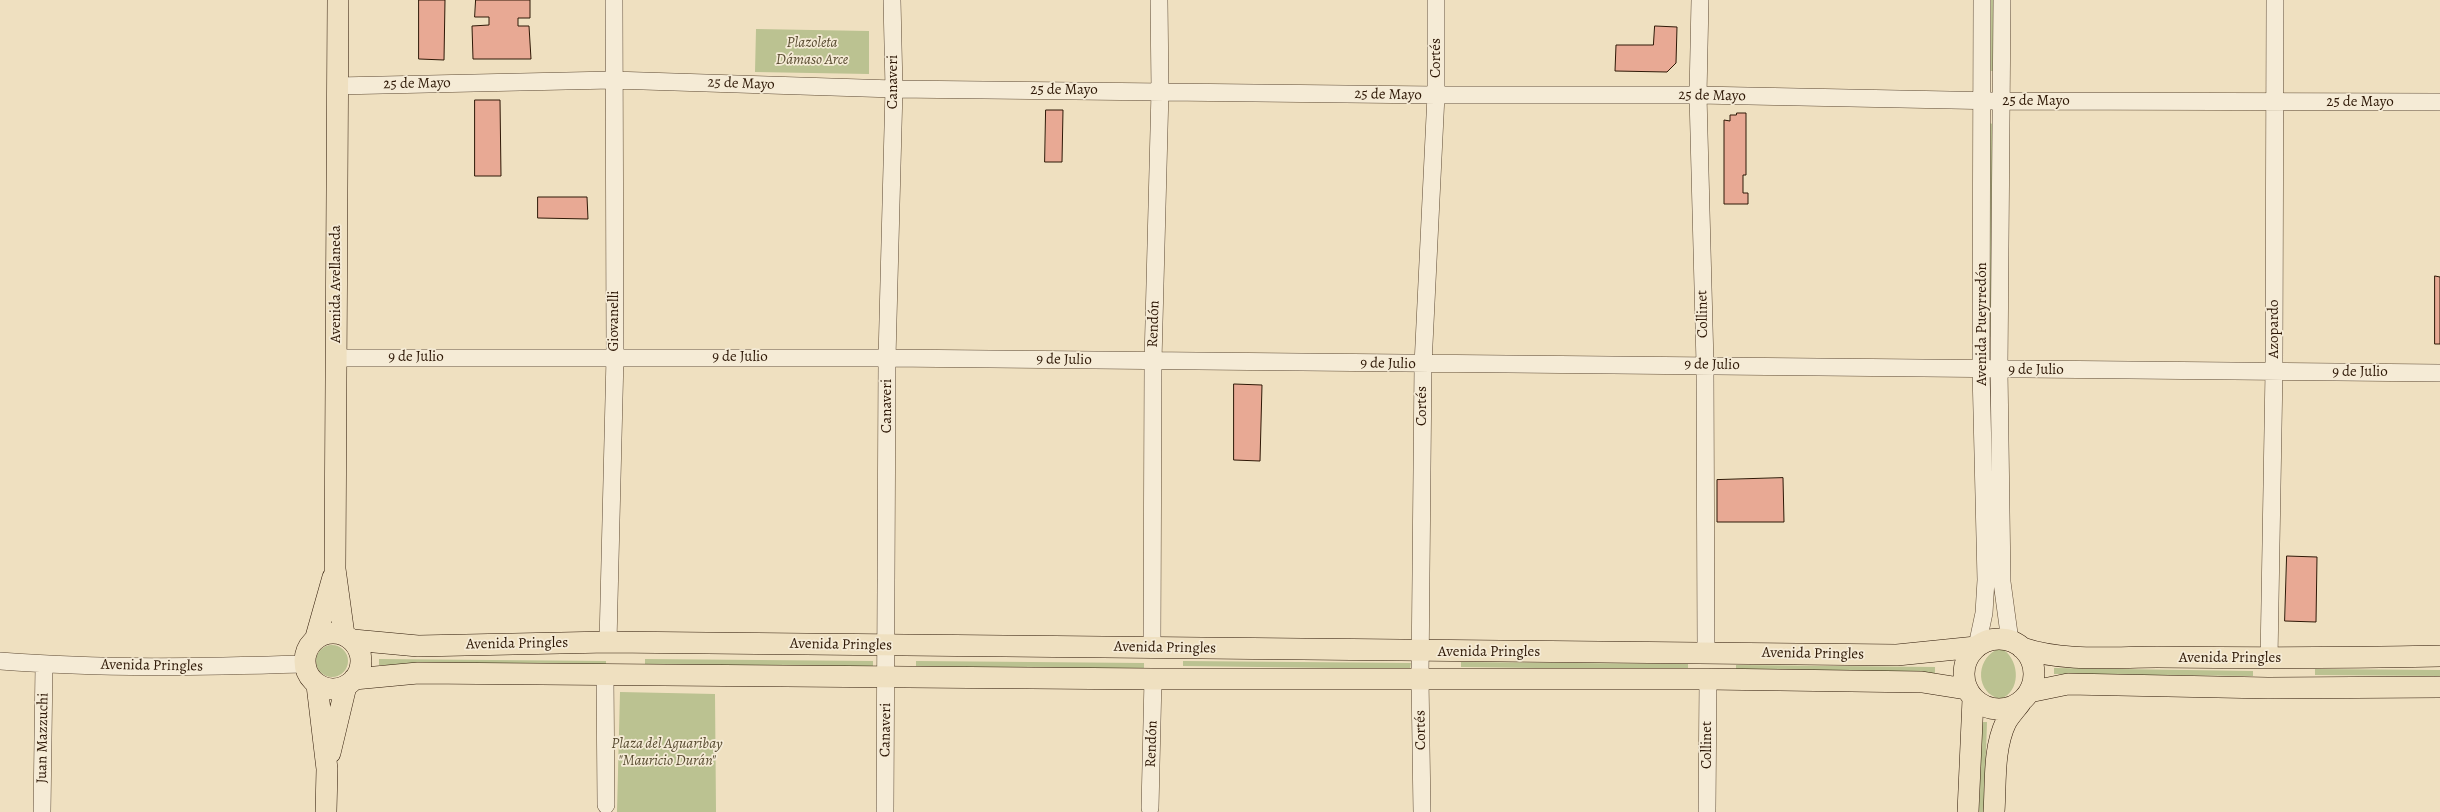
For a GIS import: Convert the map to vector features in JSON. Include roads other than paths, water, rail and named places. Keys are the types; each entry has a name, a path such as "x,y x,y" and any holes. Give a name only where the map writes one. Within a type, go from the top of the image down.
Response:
{"main road":[{"name":"Avenida Avellaneda","path":"338,0 335,569 348,638"},
{"name":"Avenida Avellaneda","path":"316,637 335,569"},
{"path":"327,768 350,682 361,664 361,656 348,638 334,632 316,637 309,644 305,654 304,664 307,674 318,685 327,689 337,689 350,682"},
{"name":"Avenida Pringles","path":"348,638 418,646 608,642 1897,655 1977,646"},
{"path":"1968,812 1970,694 1963,678 1964,666 1968,656 1977,646 1987,641 1999,639 2016,644 2030,657 2034,681 2025,697 2007,722 2001,736 1997,756 1994,812"},
{"name":"Avenida Pringles","path":"2016,644 2040,654 2084,656 2269,659 2440,656"},
{"name":"Avenida Pringles","path":"350,682 418,673 887,678 1708,679 1916,682 1970,694"},
{"name":"Avenida Pringles","path":"2025,697 2068,684 2268,688 2440,687"},
{"path":"318,685 327,768 326,812"},
{"path":"1970,694 1991,709 2012,707 2025,697"}],"street":[{"name":"Giovanelli","path":"608,642 615,357 612,80 614,0"},
{"name":"Canaveri","path":"886,812 888,358 894,89 892,0"},
{"name":"Rendón","path":"1152,648 1153,361 1160,91 1159,0"},
{"name":"Cortés","path":"1422,812 1420,678 1423,365 1436,96 1436,0"},
{"name":"Collinet","path":"1700,0 1698,95 1704,364 1706,653"},
{"name":"Avenida Pueyrredón","path":"1977,646 1984,613 1986,580 1981,370 1982,0"},
{"name":"Avenida Pueyrredón","path":"2002,0 1999,370 2002,582 2016,644"},
{"name":"Azopardo","path":"2269,659 2274,371 2275,0"},
{"name":"25 de Mayo","path":"337,86 612,80 894,89 1160,91 1436,96 1698,95 1981,101 2440,102"},
{"name":"9 de Julio","path":"336,358 888,358 1423,365 1704,364 1981,370 2440,373"},
{"name":"Avenida Pringles","path":"0,661 44,665 220,667 304,664"},
{"name":"Juan Mazzuchi","path":"42,812 44,665"},
{"path":"606,675 606,805"},
{"name":"Rendón","path":"1150,808 1153,679"},
{"name":"Collinet","path":"1707,811 1708,679"}],"park label":[{"name":"Plazoleta Dámaso Arce","path":"812,52"},
{"name":"Plaza del Aguaribay \"Mauricio Durán\"","path":"667,752"}]}
